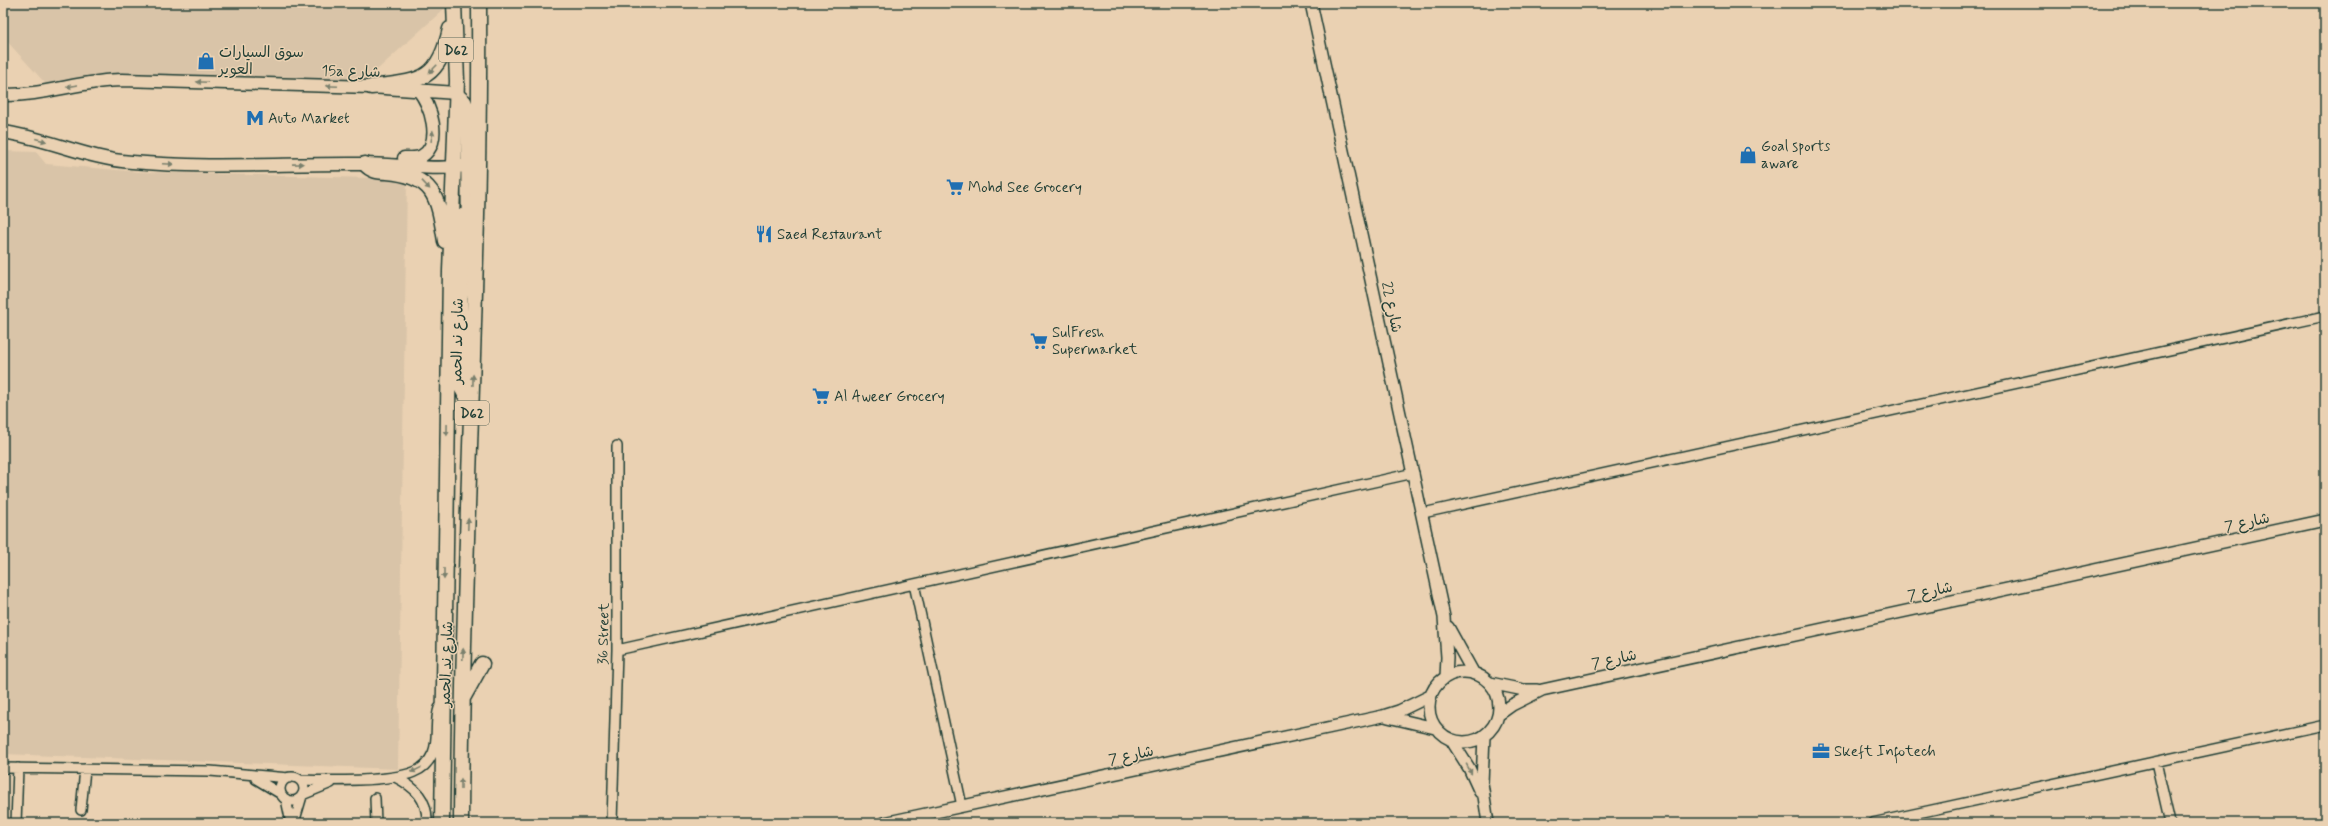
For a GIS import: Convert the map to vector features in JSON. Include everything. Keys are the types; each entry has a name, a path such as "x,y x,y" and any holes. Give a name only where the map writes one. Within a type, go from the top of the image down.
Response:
{"main road":[{"name":"شارع ند الحمر","path":"461,823 462,700 472,408 480,90 479,3"},
{"name":"شارع ند الحمر","path":"442,823 450,271 453,194 460,165 456,93 457,4"},
{"path":"457,4 461,89 464,95 471,97 480,90"},
{"path":"371,87 414,81 432,70 444,52 457,4"},
{"name":"15a شارع","path":"6,92 107,80 371,87 456,93"},
{"path":"365,164 388,159 415,158 428,150 432,133 432,116 428,102 418,90"},
{"path":"3,132 44,140 99,157 132,162 207,165 460,165 478,156"},
{"path":"365,164 378,172 413,176 430,189 440,215 450,271"},
{"path":"460,165 468,277 471,296 475,302"},
{"path":"453,194 458,193 461,198 460,381 464,396 472,408"},
{"path":"462,700 482,664"}],"street":[{"name":"شارع 22","path":"1311,3 1423,513 1444,617 1447,650 1446,677"},
{"path":"1423,513 2325,316"},
{"name":"36 Street","path":"613,822 617,650 617,446"},
{"path":"617,650 1414,474"},
{"name":"شارع 7","path":"1490,683 1524,690 1542,690 2325,520"},
{"path":"914,584 962,806"},
{"name":"شارع 22","path":"1444,617 1474,674"},
{"path":"1435,728 1430,718 1428,707 1430,696 1436,685 1446,677 1464,672 1474,674 1490,683 1496,693 1499,703 1498,715 1491,730 1484,736 1474,741 1452,741"},
{"name":"شارع 7","path":"1498,715 1512,705 1542,690"},
{"name":"شارع 7","path":"884,823 1383,716 1405,709 1430,696"},
{"path":"3,768 210,771 300,780 395,777 419,770 429,760 435,747 437,712 444,699"},
{"path":"1383,716 1435,728 1452,741 1469,768 1483,798"},
{"path":"1872,823 2325,725"},
{"path":"1484,736 1482,767 1483,798 1488,823"},
{"path":"2156,762 2170,823"},
{"path":"16,823 18,768"},
{"path":"81,810 85,769"},
{"path":"249,775 294,801 321,785 344,779"},
{"path":"395,777 415,789 421,796 426,805 427,823"},
{"path":"289,778 281,784 283,796 292,823"},
{"path":"292,823 304,787 300,780"},
{"path":"376,798 376,823"}],"shaded area":[{"name":"سوق السيارات العوير","path":"3,3 445,3 445,8 355,90 46,84 4,38"},
{"path":"3,151 36,152 46,164 142,172 407,179 398,769 3,754"}],"place":[{"name":"سوق السيارات العوير","path":"206,61"},
{"name":"Auto Market","path":"255,118"},
{"name":"Goal sports aware","path":"1748,155"},
{"name":"Mohd See Grocery","path":"955,187"},
{"name":"Saed Restaurant","path":"764,234"},
{"name":"SulFresh Supermarket","path":"1039,341"},
{"name":"Al Aweer Grocery","path":"821,396"},
{"name":"Skeft Infotech","path":"1821,751"}]}
